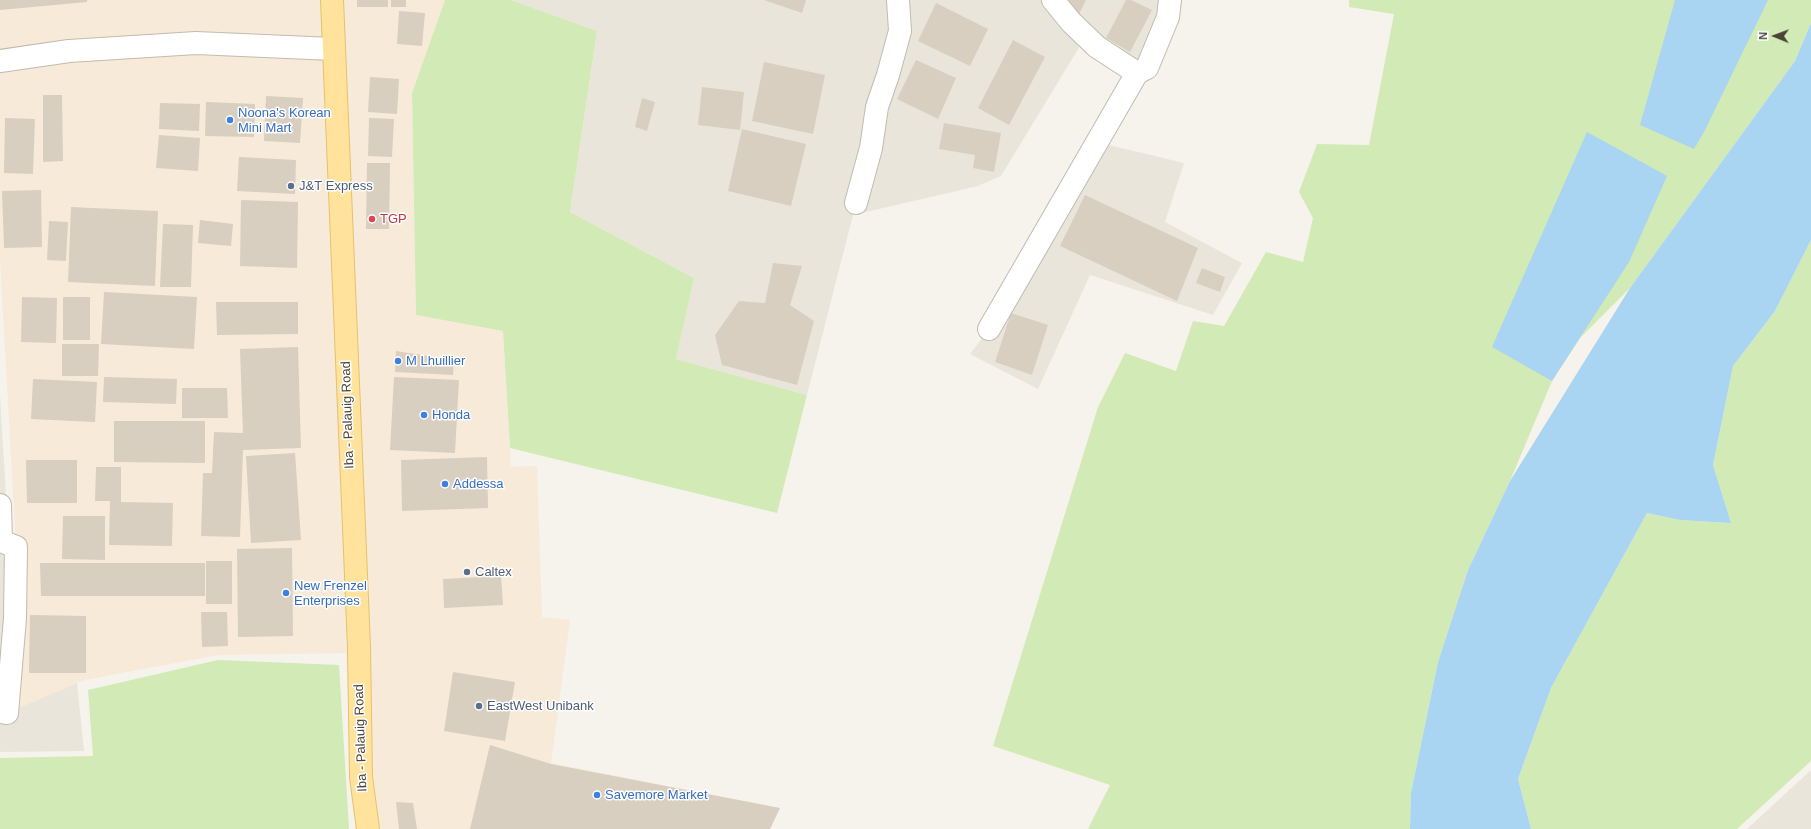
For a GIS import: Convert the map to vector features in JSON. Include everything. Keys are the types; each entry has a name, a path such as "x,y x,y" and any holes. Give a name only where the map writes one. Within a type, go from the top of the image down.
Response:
{"main road":[{"name":"Iba - Palauig Road","path":"332,0 359,647 361,777 368,829"}],"street":[{"path":"856,203 871,148 877,106 888,75 900,31 898,0"},
{"path":"1053,0 1071,22 1096,47 1137,74"},
{"path":"989,329 1137,74 1147,68 1168,17 1170,0"},
{"path":"0,61 69,51 196,43 333,49"},
{"path":"0,505 1,541 16,547 15,618 7,712 0,712"}],"shaded area":[{"path":"0,0 445,0 412,93 416,315 503,331 511,467 537,466 542,617 570,620 551,763 780,808 770,829 357,829 351,781 346,653 218,655 85,680 7,713 16,547 0,260"},
{"path":"511,0 1170,0 1147,68 1080,46 1001,176 978,186 853,215 807,395 676,359 694,278 570,212 597,31"},
{"path":"1109,145 1184,163 1165,222 1242,263 1213,315 1090,275 1038,389 970,354 989,329"},
{"path":"0,395 9,546 0,693"},
{"path":"77,683 84,751 0,752 0,708"},
{"path":"1811,770 1811,829 1747,829"}],"green space":[{"path":"445,0 511,0 597,31 570,212 694,278 676,359 807,395 777,513 510,448 503,331 416,315 412,93"},
{"path":"1349,0 1811,0 1811,23 1795,61 1630,288 1580,338 1552,381 1510,481 1468,570 1438,662 1411,793 1410,829 1088,829 1110,785 993,746 1098,407 1125,353 1176,371 1193,321 1224,326 1266,252 1303,262 1313,218 1299,192 1317,144 1369,145 1394,14 1349,7"},
{"path":"1811,240 1811,761 1737,829 1531,829 1518,779 1551,688 1647,513 1680,520 1731,523 1713,465 1733,366 1775,311"},
{"path":"218,660 339,665 349,829 0,829 0,758 93,756 88,690"}],"water":[{"path":"1675,0 1768,0 1704,132 1694,149 1640,125"},
{"path":"1811,23 1811,240 1775,311 1733,366 1713,465 1731,523 1680,520 1647,513 1551,688 1518,779 1531,829 1410,829 1411,793 1438,662 1468,570 1510,481 1630,288 1795,61"},
{"path":"1587,132 1667,176 1629,262 1552,381 1492,347"}],"building":[{"path":"0,0 87,0 87,2 0,10"},
{"path":"357,0 388,0 388,7 357,7"},
{"path":"391,0 406,0 406,7 391,7"},
{"path":"764,0 806,0 802,13"},
{"path":"1062,0 1086,0 1078,16"},
{"path":"1126,0 1131,0 1152,10 1130,52 1106,38"},
{"path":"936,3 988,29 970,66 918,41"},
{"path":"399,11 425,13 422,46 397,44"},
{"path":"1013,40 1045,57 1009,125 978,108"},
{"path":"916,60 956,78 938,119 897,99"},
{"path":"764,62 825,75 813,134 752,121"},
{"path":"370,77 399,79 397,114 368,112"},
{"path":"702,87 744,92 740,130 698,125"},
{"path":"43,95 62,95 63,161 43,162"},
{"path":"266,96 303,98 300,143 264,141"},
{"path":"642,98 655,102 647,131 635,127"},
{"name":"Noona's Korean Mini Mart","path":"206,102 255,104 254,137 205,136"},
{"path":"160,103 200,104 199,131 159,129"},
{"path":"5,118 35,119 33,174 4,173"},
{"path":"369,118 394,119 392,157 368,156"},
{"path":"944,123 1001,133 994,172 973,168 975,155 939,149"},
{"path":"742,129 806,144 791,206 728,191"},
{"path":"159,135 200,138 198,171 156,168"},
{"path":"239,157 296,160 295,194 237,191"},
{"path":"367,163 390,163 389,229 366,229"},
{"path":"41,190 42,247 4,248 2,191"},
{"path":"1085,195 1198,248 1177,301 1060,246"},
{"path":"241,200 298,202 297,268 240,266"},
{"path":"71,207 158,211 155,286 68,282"},
{"path":"200,220 233,224 231,246 198,243"},
{"path":"49,221 68,222 66,261 47,260"},
{"path":"163,224 193,225 191,287 160,287"},
{"path":"773,263 802,266 790,305 814,321 797,385 722,365 715,335 739,301 765,303"},
{"path":"1202,268 1225,277 1220,292 1196,283"},
{"path":"104,292 197,297 194,349 101,344"},
{"path":"22,297 57,298 56,343 21,342"},
{"path":"63,297 90,297 90,340 63,340"},
{"path":"216,302 298,302 298,334 217,335"},
{"path":"1011,313 1048,325 1032,375 995,362"},
{"path":"62,344 99,344 98,376 62,376"},
{"path":"298,347 301,448 243,450 240,537 201,536 203,473 212,473 214,432 243,433 240,349"},
{"path":"396,351 454,360 453,375 395,372"},
{"path":"104,377 177,379 176,404 103,402"},
{"name":"Honda","path":"394,377 459,380 455,453 390,450"},
{"path":"33,379 97,382 95,422 31,419"},
{"path":"182,388 227,388 228,418 182,418"},
{"path":"114,421 205,421 205,463 114,462"},
{"path":"295,453 301,540 251,543 246,456"},
{"name":"Addessa","path":"487,457 488,508 402,511 401,460"},
{"path":"26,460 77,460 77,503 27,503"},
{"path":"96,467 121,467 121,502 173,503 172,546 109,545 110,501 95,501"},
{"path":"63,516 105,516 105,560 62,559"},
{"path":"292,548 293,636 238,637 237,549"},
{"path":"206,561 232,561 232,604 206,604"},
{"path":"40,563 205,563 205,596 41,596"},
{"path":"501,576 503,605 444,608 443,579"},
{"path":"201,612 227,612 228,646 202,647"},
{"path":"30,615 86,616 86,673 29,673"},
{"name":"EastWest Unibank","path":"453,672 515,682 505,741 444,731"},
{"name":"Savemore Market","path":"490,745 551,764 780,808 770,829 470,829"},
{"path":"396,802 413,803 417,829 399,829"}],"place":[{"name":"Noona's Korean Mini Mart","path":"230,120"},
{"name":"J&T Express","path":"291,186"},
{"name":"TGP","path":"372,219"},
{"name":"M Lhuillier","path":"398,361"},
{"name":"Honda","path":"424,415"},
{"name":"Addessa","path":"445,484"},
{"name":"Caltex","path":"467,572"},
{"name":"New Frenzel Enterprises","path":"286,593"},
{"name":"EastWest Unibank","path":"479,706"},
{"name":"Savemore Market","path":"597,795"}]}
